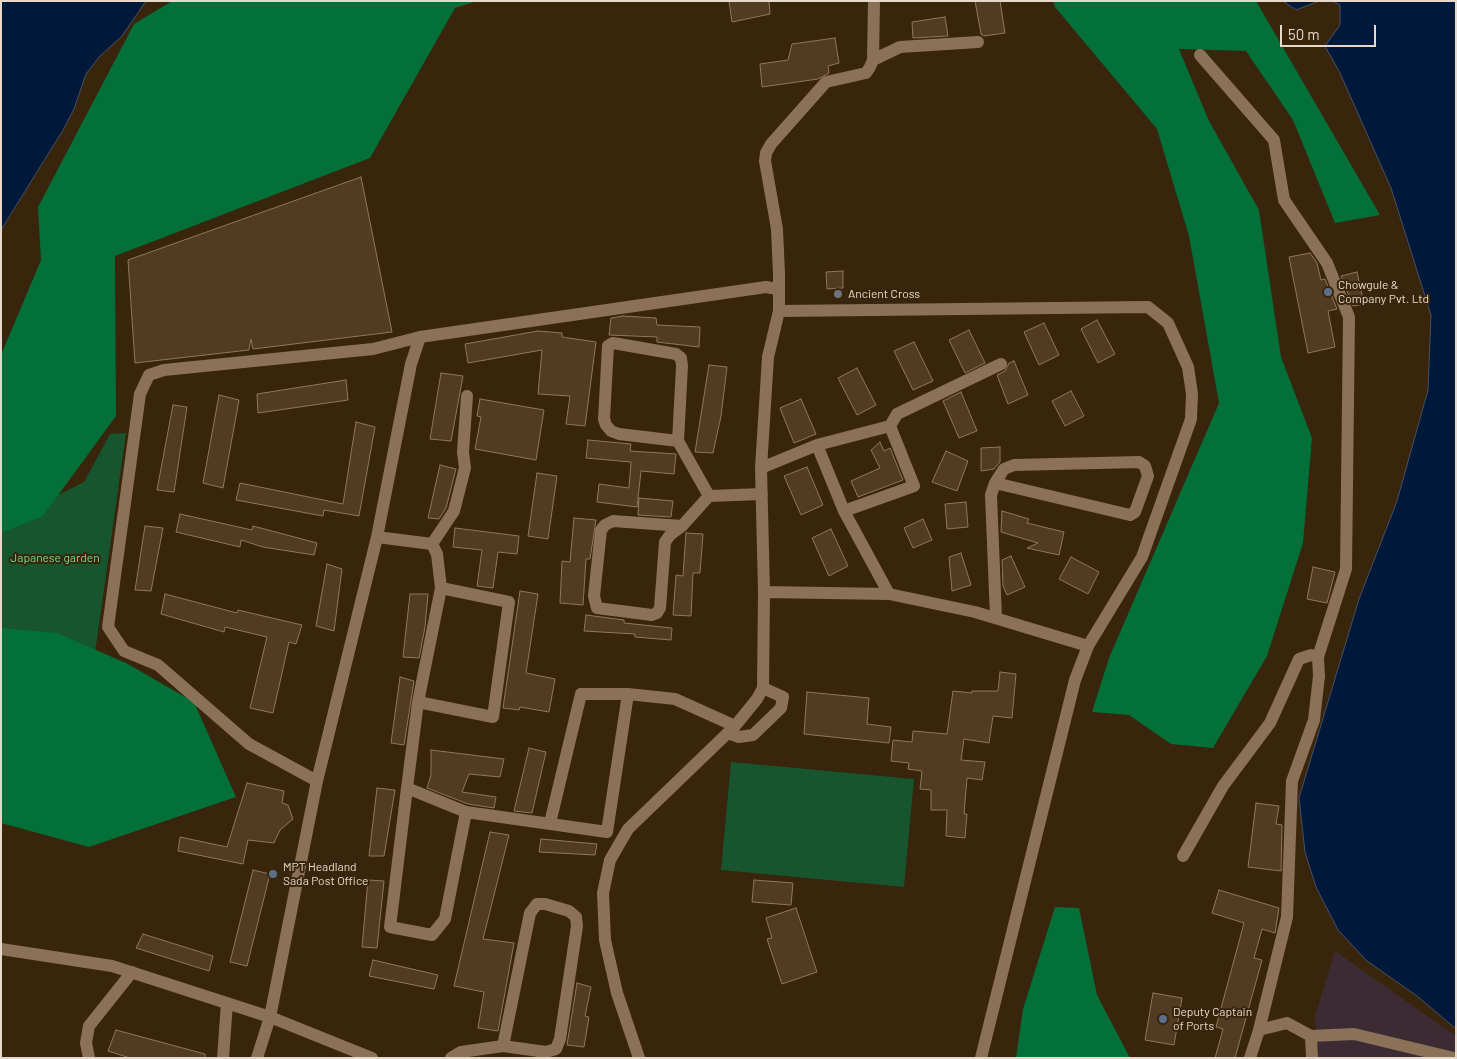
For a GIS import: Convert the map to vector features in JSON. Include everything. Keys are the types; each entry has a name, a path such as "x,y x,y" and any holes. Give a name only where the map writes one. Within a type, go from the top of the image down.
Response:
{"street":[{"path":"639,1058 617,993 606,940 604,893 610,860 628,828 732,729 757,699 762,688 764,592 761,468 768,357 779,311 777,229 765,161 766,153 771,144 826,82 866,73 873,60 874,1"},
{"path":"873,60 900,47 978,42"},
{"path":"1200,55 1274,140 1284,200 1327,263 1349,317 1346,569 1318,657 1319,676 1314,720 1292,781 1287,917 1259,1030 1250,1058"},
{"path":"317,781 249,744 158,666 124,651 108,627 140,394 149,375 164,370 373,349 420,337 766,287 777,289"},
{"path":"779,311 1148,307 1168,323 1188,366 1192,394 1191,419 1142,557 1088,646 1073,690 981,1058"},
{"path":"257,1058 270,1017 317,781 377,537 412,364 420,337"},
{"path":"678,441 619,434 611,431 606,425 604,419 608,346 613,343 676,354 681,358 678,441 709,496"},
{"path":"761,468 817,445 890,426 897,414 1001,364"},
{"path":"432,544 454,511 465,468 463,452 467,396"},
{"path":"844,511 914,486 890,426"},
{"path":"817,445 844,511 889,594"},
{"path":"994,483 1130,515 1135,512 1148,476 1145,466 1139,462 1014,465 1004,469 994,483 990,508 996,618"},
{"path":"682,526 613,521 606,525 602,530 594,596 598,608 652,615 657,613 660,608 665,542 682,526 709,496 762,494"},
{"path":"377,537 432,544"},
{"path":"432,544 437,554 441,588 418,702 390,927 432,934 446,919 466,812"},
{"path":"418,702 493,717 508,602 441,588"},
{"path":"764,592 889,594 996,618 1088,646"},
{"path":"1183,856 1223,786 1270,722 1299,659 1311,655 1318,657"},
{"path":"550,824 581,694 628,694 675,699 732,729 739,737 753,735 781,708 783,697 762,688"},
{"path":"407,788 466,812 607,832 628,694"},
{"path":"452,1058 461,1052 503,1046 546,1052 556,1048 560,1039 578,926 576,917 569,911 545,904 537,904 530,913 503,1046"},
{"path":"1,949 112,966 270,1017 372,1058"},
{"path":"89,1058 86,1043 89,1026 132,972"},
{"path":"223,1058 227,1003"},
{"path":"1259,1030 1287,1024 1311,1036 1354,1034 1454,1058"},
{"path":"1311,1036 1312,1058"}],"shaded area":[{"path":"1335,951 1456,1036 1456,1058 1318,1058 1315,1016"}],"green space":[{"path":"172,1 477,1 455,8 370,158 115,256 116,416 43,516 1,533 1,355 41,260 38,207 134,24"},
{"path":"1053,1 1256,1 1380,215 1335,223 1293,120 1246,51 1179,49 1209,121 1259,210 1281,357 1312,438 1303,543 1267,656 1213,748 1171,744 1129,715 1092,712 1109,658 1219,403 1189,236 1157,129 1055,7"},
{"name":"Japanese garden","path":"126,433 93,667 1,677 1,524 84,482 110,434"},
{"path":"1,628 57,633 126,663 194,702 236,797 89,847 1,823"},
{"path":"731,762 914,779 904,887 721,870"},
{"path":"1055,907 1079,908 1097,995 1130,1058 1016,1058 1023,1009"}],"water":[{"path":"1,1 146,1 122,36 99,57 86,74 74,109 63,130 1,230"},
{"path":"1283,1 1319,1 1296,10"},
{"path":"1333,1 1456,1 1456,1029 1417,996 1367,961 1338,930 1316,887 1305,852 1299,798 1359,599 1397,501 1428,390 1431,315 1391,188 1340,73 1325,46 1340,25 1340,5"}],"building":[{"path":"729,1 769,1 770,14 732,22"},
{"path":"975,1 1000,1 1005,33 984,36 981,34"},
{"path":"945,17 948,36 913,38 912,22"},
{"path":"835,38 839,63 828,66 829,73 818,79 762,87 760,64 788,60 792,44"},
{"path":"361,177 392,332 253,349 251,339 249,350 135,363 128,260"},
{"name":"Chowgule & Company Pvt. Ltd","path":"1310,253 1317,263 1321,280 1325,279 1337,309 1328,311 1335,347 1308,353 1289,257"},
{"path":"843,271 843,288 827,289 826,272"},
{"path":"1357,272 1364,304 1353,306 1341,276"},
{"path":"623,316 656,318 657,325 700,327 699,347 657,342 657,337 609,335 611,318"},
{"path":"1097,320 1115,354 1098,363 1081,329"},
{"path":"1044,323 1059,355 1039,365 1024,332"},
{"path":"969,330 985,363 965,373 949,340"},
{"path":"538,331 562,333 562,337 596,342 585,426 566,424 570,396 538,394 542,350 468,363 465,344"},
{"path":"914,342 933,381 913,390 894,351"},
{"path":"1014,361 1028,395 1008,404 997,375 1005,371 1009,363"},
{"path":"709,365 727,367 721,416 713,453 695,452"},
{"path":"857,368 876,405 857,415 838,378"},
{"path":"441,373 463,376 451,441 430,439"},
{"path":"346,380 348,400 258,413 257,394"},
{"path":"1071,391 1084,416 1065,426 1052,401"},
{"path":"961,392 977,431 959,438 943,401"},
{"path":"219,395 239,400 223,488 203,483"},
{"path":"480,399 544,410 536,460 475,449 481,417 477,416"},
{"path":"801,399 816,434 794,443 780,408"},
{"path":"173,405 187,407 174,492 157,490"},
{"path":"356,422 375,427 359,516 324,510 323,516 236,500 240,483 343,504"},
{"path":"588,440 631,444 630,451 676,454 674,474 641,471 637,507 597,502 599,484 629,488 631,462 586,458"},
{"path":"880,442 884,451 890,448 903,480 858,497 851,481 880,468 871,450"},
{"path":"1000,447 1000,462 994,469 981,471 981,448"},
{"path":"946,451 968,461 957,491 932,482"},
{"path":"440,465 456,469 446,508 439,519 428,518"},
{"path":"807,467 823,505 801,515 784,476"},
{"path":"537,473 557,476 548,539 528,536"},
{"path":"639,498 673,501 671,517 638,515"},
{"path":"966,502 968,527 947,529 945,504"},
{"path":"1002,511 1029,519 1027,523 1064,532 1059,555 1027,548 1038,543 1001,532"},
{"path":"180,514 252,530 253,526 317,543 314,555 263,547 241,540 240,547 176,532"},
{"path":"574,518 596,520 590,559 586,559 583,605 560,603 562,561 570,562"},
{"path":"923,519 932,540 913,548 904,528"},
{"path":"145,526 163,528 151,591 135,590"},
{"path":"455,528 519,536 517,554 498,552 493,588 477,586 482,550 453,547"},
{"path":"831,529 848,566 829,576 812,538"},
{"path":"686,533 703,534 700,573 693,573 691,616 673,615 676,575 683,576"},
{"path":"961,553 971,585 952,591 949,557"},
{"path":"1011,556 1025,587 1007,595 1003,586 1002,560"},
{"path":"1071,557 1099,572 1088,594 1059,579"},
{"path":"327,564 342,569 334,631 316,626"},
{"path":"1313,567 1335,572 1327,603 1307,599"},
{"path":"520,591 538,594 526,673 555,679 549,712 520,707 519,710 503,708"},
{"path":"165,594 237,613 238,610 302,625 296,644 289,642 273,713 250,708 267,637 225,627 224,632 161,614"},
{"path":"410,594 428,594 425,627 419,658 403,657"},
{"path":"586,615 624,620 624,623 672,628 671,640 635,637 635,634 584,631"},
{"path":"1000,672 1016,674 1012,718 993,716 989,743 964,739 961,760 985,762 982,780 967,778 964,814 967,814 965,838 946,836 947,810 931,810 931,790 920,789 922,771 908,769 909,763 891,761 893,740 912,742 913,731 947,734 953,691 972,693 972,691 998,691"},
{"path":"400,677 414,681 404,745 391,743"},
{"path":"807,692 869,698 867,724 891,727 889,743 804,734"},
{"path":"529,748 546,752 532,813 514,811"},
{"path":"431,750 504,759 500,777 469,774 462,792 496,797 494,808 468,804 427,788 431,775"},
{"path":"247,783 284,791 282,803 288,805 293,819 280,830 274,843 248,840 243,864 178,851 180,837 227,847"},
{"path":"377,788 395,790 384,856 369,856"},
{"path":"1256,803 1279,806 1276,824 1282,825 1281,871 1248,867"},
{"path":"490,832 509,835 483,939 514,943 498,1031 478,1028 484,992 454,986"},
{"path":"541,839 597,844 595,855 539,852"},
{"path":"253,870 270,874 247,966 230,962"},
{"path":"368,880 384,881 377,948 362,947"},
{"path":"754,880 793,883 791,905 752,902"},
{"path":"1219,890 1279,908 1275,933 1262,929 1254,958 1262,960 1235,1058 1215,1058 1223,1029 1216,1027 1244,923 1212,913"},
{"path":"796,908 817,972 782,984 767,939 772,938 766,918"},
{"path":"143,934 213,956 209,971 136,948"},
{"path":"373,960 438,975 434,989 369,976"},
{"path":"577,983 591,987 585,1016 589,1017 584,1047 567,1045"},
{"name":"Deputy Captain of Ports","path":"1153,993 1182,998 1174,1045 1145,1040"},
{"path":"116,1030 205,1054 205,1058 130,1058 108,1051"}],"place":[{"name":"Chowgule & Company Pvt. Ltd","path":"1328,292"},
{"name":"Ancient Cross","path":"838,294"},
{"name":"MPT Headland Sada Post Office","path":"273,874"},
{"name":"Deputy Captain of Ports","path":"1163,1019"}]}
